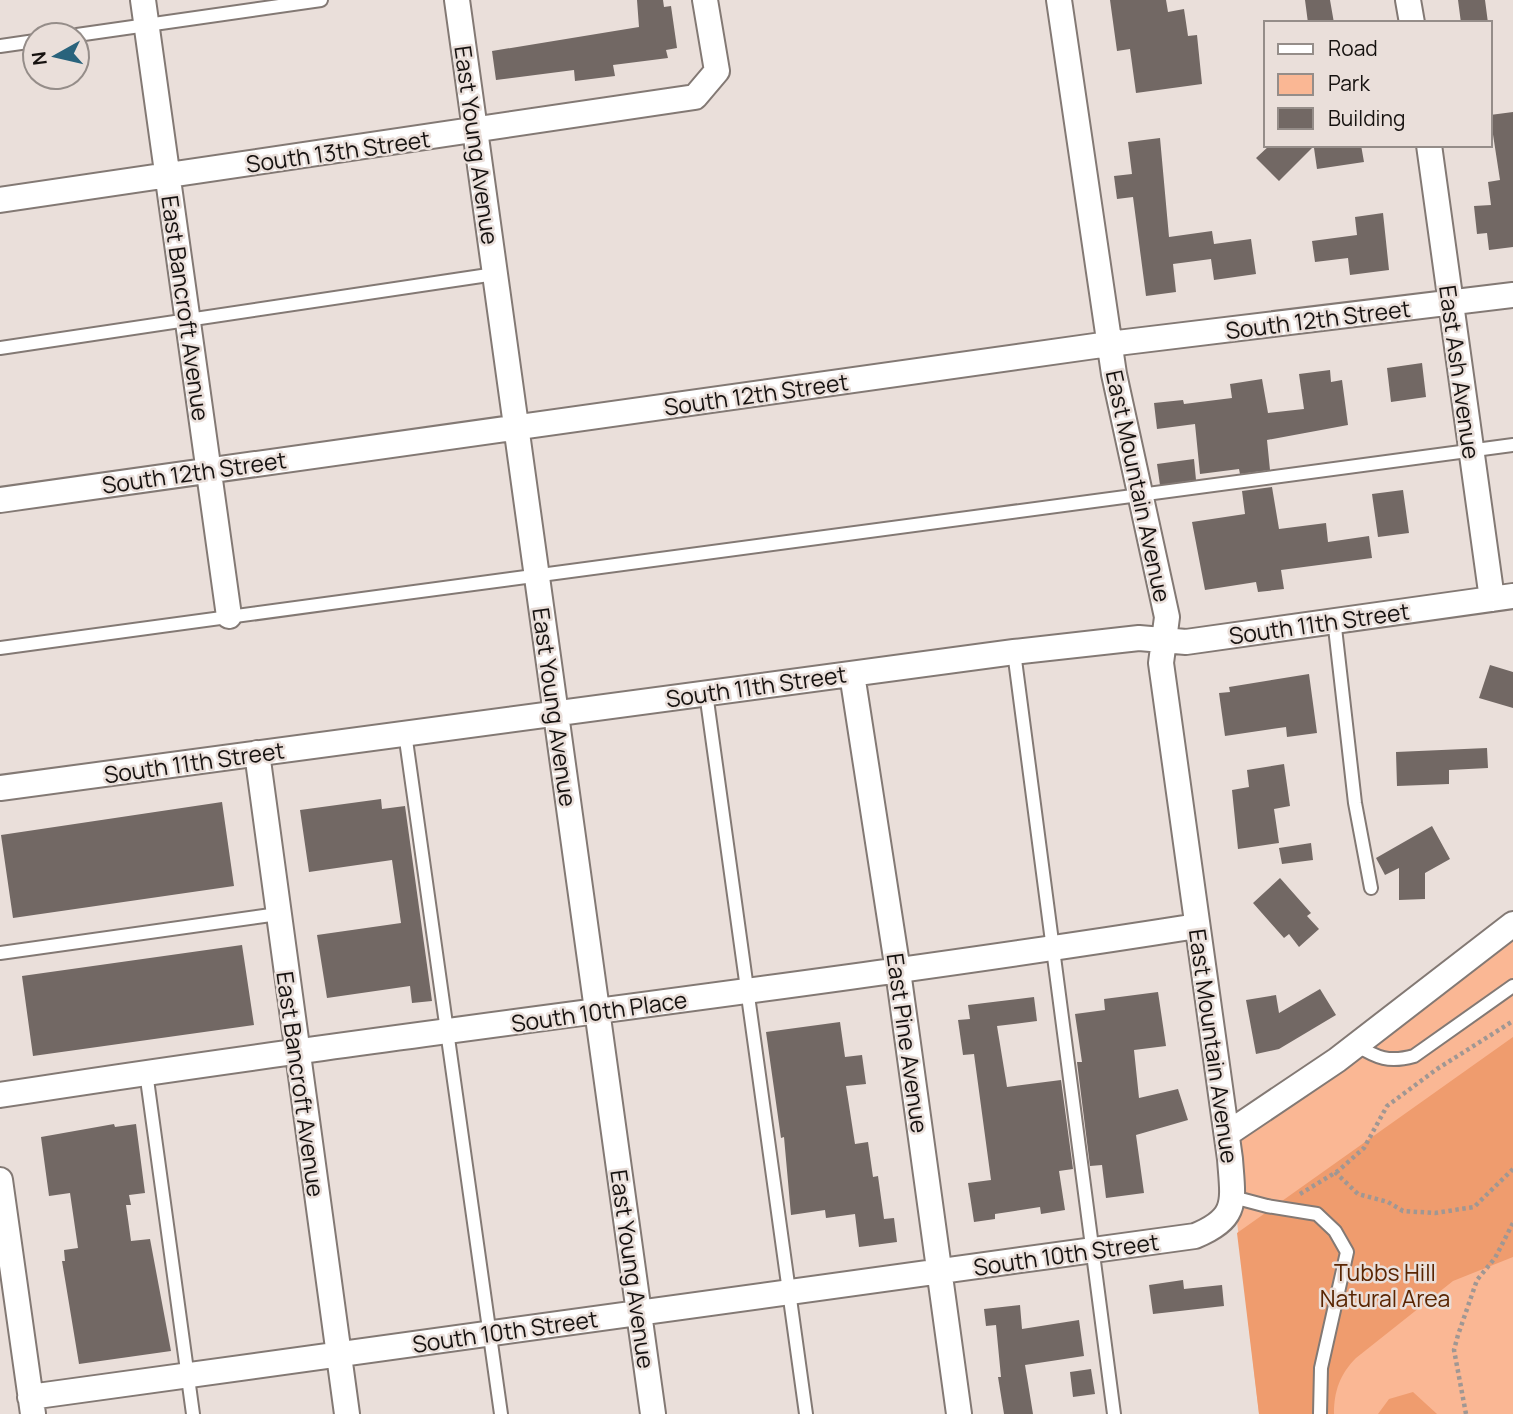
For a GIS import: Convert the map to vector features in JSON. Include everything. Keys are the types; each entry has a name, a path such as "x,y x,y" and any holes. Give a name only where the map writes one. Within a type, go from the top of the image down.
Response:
{"street":[{"name":"East Bancroft Avenue","path":"143,0 229,616"},
{"name":"East Young Avenue","path":"457,0 653,1414"},
{"name":"South 13th Street","path":"0,200 475,132 695,97 717,71 705,0"},
{"name":"East Mountain Avenue","path":"1059,0 1109,344 1167,617 1161,663 1227,1133 1229,1208"},
{"path":"1408,0 1412,21"},
{"name":"East Ash Avenue","path":"1429,147 1471,451 1503,598"},
{"name":"South 12th Street","path":"0,500 1109,344 1513,295"},
{"name":"South 11th Street","path":"0,788 1014,652 1139,638 1186,642 1503,598"},
{"name":"East Pine Avenue","path":"852,674 898,971 959,1414"},
{"name":"East Bancroft Avenue","path":"257,753 347,1414"},
{"path":"1227,1133 1356,1045 1513,924"},
{"name":"South 10th Place","path":"0,1095 146,1072 898,971 1197,926"},
{"path":"0,1180 3,1219 32,1405"},
{"name":"South 10th Street","path":"32,1405 188,1375 1195,1236 1214,1228 1229,1208"}],"lane":[{"path":"91,33 321,0"},
{"path":"0,46 21,43"},
{"path":"0,348 495,274"},
{"path":"0,648 536,573 1143,498 1513,445"},
{"path":"1334,620 1355,803 1371,888"},
{"path":"1014,652 1114,1414"},
{"path":"706,693 806,1414"},
{"path":"405,733 501,1414"},
{"path":"0,953 278,914"},
{"path":"1356,1045 1377,1059 1397,1061 1413,1056 1513,986"},
{"path":"146,1072 193,1414"},
{"path":"1229,1208 1279,1207 1317,1214 1335,1231 1347,1252 1321,1368 1320,1414"}],"path":[{"path":"1279,1207 1335,1172 1364,1148 1387,1107 1437,1069 1513,1021"},
{"path":"1335,1172 1359,1194 1388,1202 1403,1211 1434,1213 1474,1207 1513,1168"},
{"path":"1466,1414 1454,1350 1477,1280 1495,1258 1513,1223"}],"green space":[{"name":"Tubbs Hill Natural Area","path":"1513,924 1513,1414 1259,1414 1227,1134"},
{"name":"Tubbs Hill Natural Area","path":"1513,1037 1513,1257 1453,1281 1356,1358 1339,1383 1334,1414 1259,1414 1237,1233"},
{"path":"1413,1392 1437,1414 1378,1414 1389,1399"}],"building":[{"path":"637,0 663,0 664,7 671,6 677,48 666,50 668,58 613,65 615,76 575,81 574,70 496,80 492,51 639,27"},
{"path":"1110,0 1166,0 1168,12 1184,9 1188,36 1197,35 1202,84 1136,93 1130,49 1117,51"},
{"path":"1305,0 1330,0 1334,21 1308,21"},
{"path":"1458,0 1485,0 1488,21 1461,21"},
{"path":"1513,112 1513,247 1489,250 1487,233 1477,234 1474,206 1491,205 1488,182 1500,180 1492,115"},
{"path":"1160,138 1169,237 1212,231 1214,244 1251,239 1256,274 1214,280 1211,259 1173,264 1176,292 1146,296 1133,197 1117,199 1114,176 1132,174 1128,142"},
{"path":"1268,147 1313,147 1279,181 1256,158"},
{"path":"1361,147 1364,162 1317,169 1314,148"},
{"path":"1383,213 1389,270 1350,275 1348,258 1315,262 1312,241 1357,235 1355,217"},
{"path":"1422,363 1426,397 1391,402 1387,368"},
{"path":"1330,370 1331,382 1342,380 1348,425 1267,440 1270,470 1240,474 1239,469 1200,474 1195,424 1157,429 1154,403 1183,400 1184,404 1232,398 1230,384 1262,379 1268,413 1304,409 1299,374"},
{"path":"1194,459 1196,480 1160,485 1157,464"},
{"path":"1272,487 1279,529 1326,523 1328,542 1369,536 1372,558 1281,570 1284,589 1258,592 1256,582 1205,590 1192,522 1245,514 1242,491"},
{"path":"1403,490 1409,533 1378,537 1372,494"},
{"path":"1490,665 1513,672 1513,708 1479,698"},
{"path":"1309,674 1317,733 1287,737 1286,727 1225,736 1219,693 1230,692 1229,687"},
{"path":"1487,748 1488,768 1449,770 1449,784 1397,786 1396,752"},
{"path":"1284,764 1290,806 1274,809 1279,843 1238,849 1232,790 1249,787 1247,770"},
{"path":"381,799 382,809 405,806 432,1001 412,1003 410,986 327,998 317,935 401,923 392,860 309,872 300,810"},
{"path":"222,802 234,886 13,918 1,835"},
{"path":"1432,826 1450,859 1425,873 1425,899 1399,900 1399,868 1385,875 1376,858"},
{"path":"1311,843 1313,860 1282,864 1279,848"},
{"path":"1280,878 1311,913 1307,916 1319,929 1299,947 1289,934 1284,938 1253,903"},
{"path":"242,945 254,1025 33,1056 22,976"},
{"path":"1320,989 1336,1015 1279,1049 1256,1054 1246,1000 1276,995 1279,1013"},
{"path":"1158,992 1166,1046 1134,1050 1139,1098 1178,1089 1188,1120 1136,1135 1144,1193 1106,1198 1102,1165 1090,1166 1077,1062 1082,1062 1075,1014 1105,1010 1104,999"},
{"path":"1034,997 1037,1021 997,1026 1007,1087 1061,1080 1073,1169 1059,1171 1065,1210 1041,1214 1040,1207 995,1214 995,1219 974,1222 968,1183 991,1180 974,1054 963,1055 958,1020 970,1019 968,1005"},
{"path":"840,1022 845,1057 862,1055 866,1084 846,1086 855,1144 868,1142 873,1177 878,1176 884,1219 894,1218 897,1242 859,1247 855,1214 826,1218 825,1210 791,1215 784,1137 781,1138 766,1032"},
{"path":"114,1124 115,1127 136,1124 145,1193 129,1195 131,1205 126,1205 131,1241 150,1239 171,1351 79,1364 62,1261 65,1261 64,1250 78,1248 70,1193 49,1196 41,1137"},
{"path":"1183,1280 1184,1289 1222,1285 1224,1306 1153,1314 1149,1285"},
{"path":"1020,1305 1022,1329 1079,1320 1084,1356 1025,1365 1033,1414 1004,1414 998,1377 1001,1377 996,1325 986,1326 984,1309"},
{"path":"1091,1369 1095,1394 1073,1397 1070,1372"}]}
